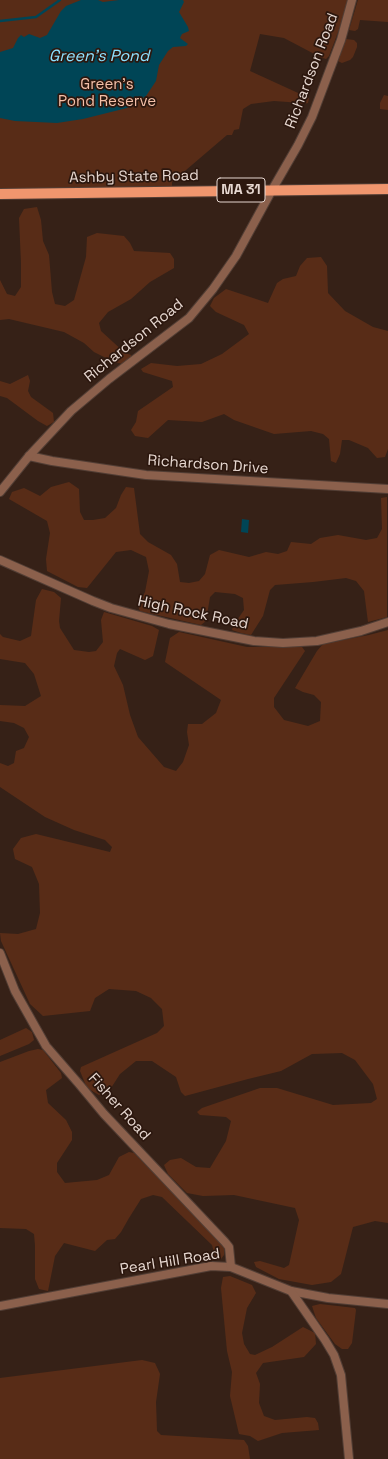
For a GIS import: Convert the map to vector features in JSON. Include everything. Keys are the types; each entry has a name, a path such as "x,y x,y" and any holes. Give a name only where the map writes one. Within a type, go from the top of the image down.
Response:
{"main road":[{"name":"Ashby State Road","path":"0,194 388,189"}],"street":[{"name":"Richardson Road","path":"0,492 29,456 71,411 109,379 189,318 213,289 236,256 312,117 341,40 352,0"},
{"name":"Richardson Drive","path":"29,456 52,461 146,475 388,489"},
{"name":"High Rock Road","path":"0,560 111,608 169,624 254,641 284,643 317,640 361,631 388,622"},
{"name":"Fisher Road","path":"0,954 15,991 46,1046 104,1114 222,1238 229,1247 231,1267"},
{"name":"Pearl Hill Road","path":"0,1306 211,1266 231,1267 291,1291 328,1298 388,1304"},
{"path":"291,1291 325,1340 340,1369 344,1395 349,1459"}],"green space":[{"name":"Green's Pond Reserve","path":"0,0 348,0 346,11 329,56 326,59 284,38 260,34 250,71 309,98 308,103 303,104 274,101 251,104 243,109 239,129 234,130 232,135 227,135 172,182 172,188 0,189"},
{"path":"358,0 388,0 388,22 360,20 358,29 355,31 349,30"},
{"path":"346,39 354,40 357,43 357,47 353,57 342,63 338,61"},
{"path":"384,95 388,96 388,110 380,109 380,103"},
{"path":"37,207 41,220 43,241 49,255 52,292 55,304 65,306 74,300 86,257 87,237 97,233 124,236 134,251 170,253 174,259 174,268 150,282 131,299 108,312 99,323 101,331 125,353 131,355 131,359 122,364 94,352 84,343 64,332 9,319 0,320 0,280 7,294 15,296 21,287 19,218 24,209"},
{"path":"321,257 327,266 328,293 345,311 373,327 388,331 388,449 385,457 377,458 368,448 349,440 342,440 340,454 336,463 331,461 329,439 323,434 311,431 274,434 234,420 224,414 202,422 168,420 148,438 135,436 131,430 136,422 138,411 173,387 172,381 143,372 141,369 151,363 177,366 201,364 222,354 249,334 244,325 216,312 210,306 214,298 226,289 268,303 277,283 283,279 296,276 300,266 307,258"},
{"path":"28,375 30,381 28,391 31,397 53,413 54,422 47,426 7,398 0,396 0,381 10,384"},
{"path":"69,482 79,489 80,512 84,520 105,518 116,508 126,487 134,488 140,534 148,542 171,555 177,564 180,582 189,583 199,581 205,574 210,555 219,550 249,557 266,552 278,554 287,551 291,542 311,544 320,538 338,535 366,540 377,538 382,529 381,498 387,497 387,617 368,622 364,591 356,581 346,578 275,585 270,590 263,616 251,635 232,630 233,626 244,610 243,598 235,594 215,592 210,597 206,621 201,625 140,611 138,606 145,592 149,571 146,557 131,550 116,552 87,588 78,587 47,571 46,559 50,533 47,521 9,499 12,492 24,488 40,496 51,487"},
{"path":"42,589 54,592 61,598 59,621 60,628 74,650 89,652 96,651 103,642 101,620 104,612 152,626 159,630 153,656 145,660 120,649 117,653 114,666 123,685 130,715 138,737 164,767 176,771 183,762 189,745 187,732 188,724 202,724 216,713 221,700 165,662 170,638 179,632 247,647 302,647 305,651 274,698 274,707 284,720 308,726 320,721 321,702 314,695 295,688 317,651 323,644 388,630 388,1223 375,1221 353,1227 341,1274 331,1282 312,1285 279,1279 256,1267 254,1262 260,1261 284,1268 289,1265 299,1220 295,1208 234,1195 203,1196 187,1193 168,1174 164,1165 170,1160 181,1158 196,1167 210,1168 226,1141 231,1121 226,1117 200,1115 197,1112 202,1108 260,1088 277,1088 333,1105 371,1103 377,1099 373,1084 355,1060 342,1053 312,1054 281,1071 185,1096 181,1092 176,1077 152,1061 136,1061 120,1074 111,1088 99,1095 87,1088 80,1071 81,1067 157,1033 164,1026 162,1009 151,998 136,991 109,989 95,998 90,1011 43,1016 30,1004 1,941 0,933 18,934 36,929 40,913 39,884 32,867 15,859 13,849 21,838 36,834 110,852 112,847 105,840 74,830 45,817 0,787 0,763 8,766 14,763 16,751 24,748 29,737 24,728 14,723 0,721 0,705 25,706 41,696 34,674 25,663 0,659 0,634 3,637 20,641 31,636 36,600"},
{"path":"26,1028 32,1032 34,1040 29,1044 0,1056 0,1040"},
{"path":"38,1049 43,1050 61,1073 62,1078 46,1090 48,1103 66,1120 72,1132 72,1140 57,1163 57,1172 65,1183 97,1180 109,1175 119,1157 129,1152 134,1153 219,1240 224,1247 224,1255 221,1259 215,1256 212,1245 162,1197 153,1195 141,1199 121,1232 115,1239 107,1240 95,1251 64,1243 55,1256 48,1291 39,1289 35,1279 34,1234 26,1229 0,1228 0,1062"},
{"path":"230,1276 252,1285 256,1293 247,1308 242,1333 244,1344 250,1354 255,1355 272,1347 303,1327 315,1333 316,1344 304,1357 263,1363 256,1373 260,1384 259,1403 264,1416 275,1420 307,1417 315,1418 318,1423 319,1430 282,1433 258,1441 250,1436 239,1434 230,1396 232,1372 227,1351 221,1288 223,1277"},
{"path":"320,1304 355,1308 352,1343 348,1349 342,1349 335,1344 316,1318 312,1306"},
{"path":"142,1360 155,1363 160,1374 156,1402 157,1431 161,1435 244,1440 248,1446 250,1459 0,1459 0,1378"}],"water":[{"name":"Green's Pond","path":"81,0 98,0 103,2 119,0 183,0 184,2 179,12 189,31 182,34 180,38 188,44 186,46 173,47 168,51 159,65 156,81 146,96 127,108 83,119 57,123 15,121 0,118 0,52 13,48 21,35 24,37 29,34 40,38 47,35 61,11 66,6"},
{"path":"242,519 249,520 248,533 241,532"}],"waterway":[{"path":"0,21 36,17 60,0"}]}
